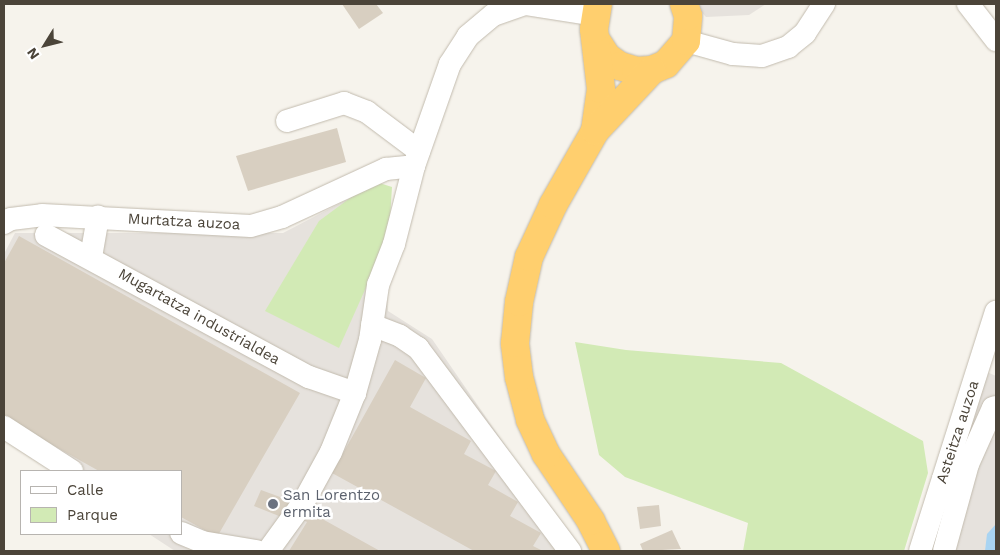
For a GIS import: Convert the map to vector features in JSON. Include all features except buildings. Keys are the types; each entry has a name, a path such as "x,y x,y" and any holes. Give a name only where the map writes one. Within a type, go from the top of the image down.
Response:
{"highway":[{"path":"598,43 607,57 620,66 636,71 652,70 666,64 686,41 688,16 684,4"},
{"path":"595,131 601,89 596,9"},
{"path":"606,551 591,521 546,454 530,419 519,377 515,343 519,302 530,257 553,205 595,131 652,70"}],"street":[{"path":"268,551 303,503 331,452 355,393 372,326 378,285 394,244 417,159 450,64 468,36 493,15 525,4 596,9"},
{"path":"686,41 733,54 762,56 788,47 805,33 824,4"},
{"path":"968,4 996,40"},
{"path":"287,121 344,103 367,112 417,159"},
{"name":"Murtatza auzoa","path":"4,223 11,218 42,215 252,226 282,217 386,169 417,159"},
{"path":"91,257 98,217"},
{"name":"Mugartatza industrialdea","path":"46,235 91,257 310,377 355,393"},
{"name":"Asteitza auzoa","path":"920,551 996,312"},
{"path":"372,326 400,336 418,348 570,551"},
{"path":"944,551 968,464 993,408 996,407"},
{"path":"4,428 70,470"},
{"path":"182,533 202,542 256,551"}],"shaded area":[{"path":"694,4 766,4 749,15 706,17"},
{"path":"381,182 388,311 432,339 578,551 175,551 151,535 182,535 182,470 52,470 4,438 4,254 15,233 283,233"},
{"path":"987,372 996,376 996,551 929,551"}],"green space":[{"path":"373,181 392,187 389,236 339,348 265,311 319,221"},
{"path":"575,342 626,350 781,363 923,441 928,473 904,551 743,551 748,523 625,477 599,455"}],"water":[{"path":"996,524 996,551 985,551 987,534"}],"place":[{"name":"San Lorentzo ermita","path":"273,504"}]}
